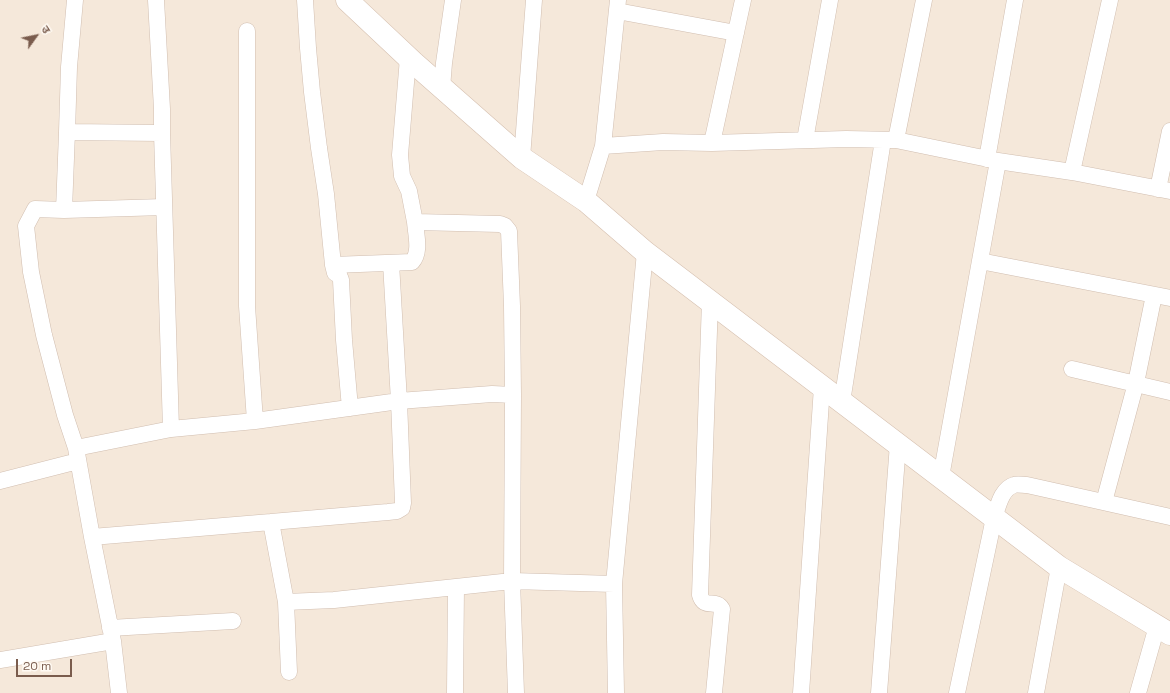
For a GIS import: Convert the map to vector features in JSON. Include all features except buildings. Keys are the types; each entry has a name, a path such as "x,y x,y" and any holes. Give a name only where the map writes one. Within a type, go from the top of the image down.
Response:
{"street":[{"path":"64,210 69,67 75,0"},
{"path":"156,0 162,109 171,429"},
{"path":"305,0 312,92 326,194 333,265 335,273 339,275 341,280 344,348 350,408"},
{"path":"442,88 453,0"},
{"path":"522,158 534,0"},
{"path":"712,143 743,0"},
{"path":"805,140 830,0"},
{"path":"842,402 890,140 924,0"},
{"path":"941,477 980,261 1015,0"},
{"path":"1072,172 1110,0"},
{"path":"349,1 408,58 522,158 586,201 645,252 1059,567 1164,630 1138,693"},
{"path":"586,201 603,146 617,5 736,33"},
{"path":"247,31 247,306 255,421"},
{"path":"333,265 412,262 418,253 415,222 409,191 402,176 400,155 408,58"},
{"path":"603,146 663,142 712,143 805,140 890,140 1164,190 1170,131"},
{"path":"67,132 162,133"},
{"path":"119,693 111,635 77,454 44,335 31,272 26,226 35,209 64,210 164,207"},
{"path":"415,222 500,224 505,226 510,231 513,395 512,581 516,693"},
{"path":"616,693 614,584 645,252"},
{"path":"980,261 1170,298"},
{"path":"92,538 388,512 397,511 402,508 399,401 391,263"},
{"path":"1104,502 1136,383 1154,294"},
{"path":"710,301 700,595 701,600 704,603 717,604 722,609 714,693"},
{"path":"1072,369 1170,392"},
{"path":"801,693 822,387"},
{"path":"0,481 77,454 171,429 255,421 399,401 492,394 513,395"},
{"path":"879,693 898,444"},
{"path":"957,693 994,518 1001,498 1007,490 1014,485 1027,485 1170,517"},
{"path":"271,522 286,602 290,672"},
{"path":"1036,693 1059,567"},
{"path":"286,602 334,600 512,581 614,584"},
{"path":"455,693 456,587"},
{"path":"0,660 111,635 233,621"}],"shaded area":[{"path":"0,0 1170,0 1170,693 0,693"}]}
